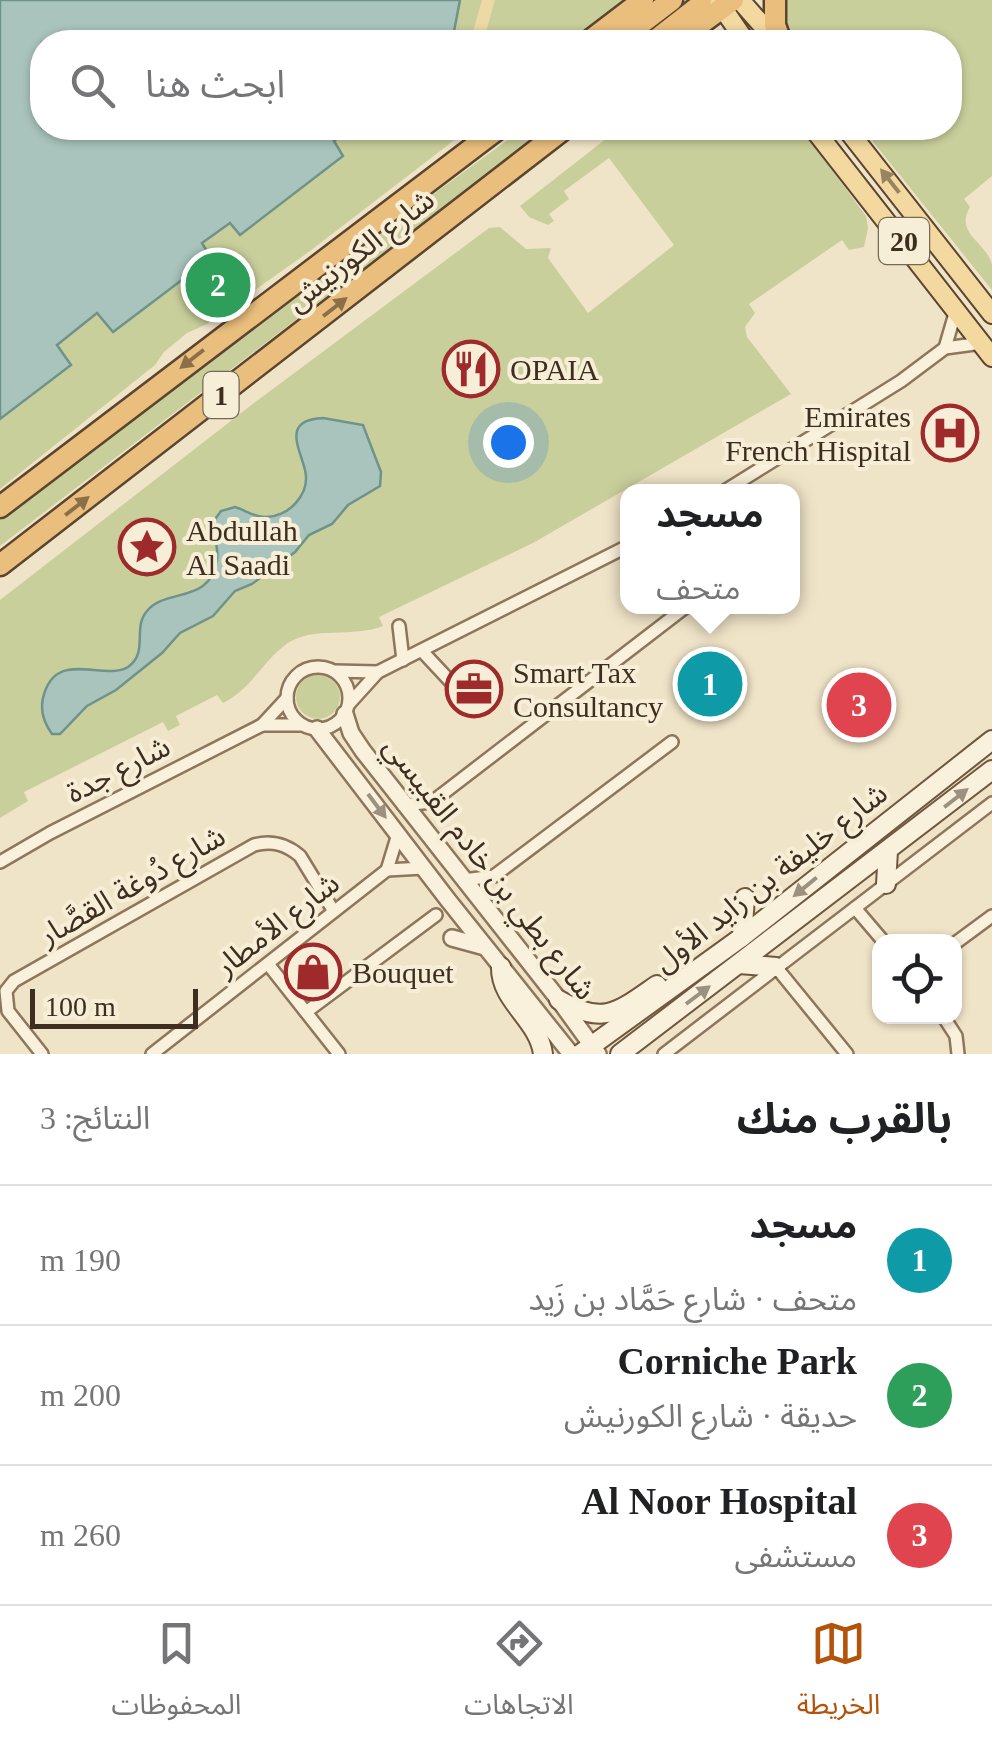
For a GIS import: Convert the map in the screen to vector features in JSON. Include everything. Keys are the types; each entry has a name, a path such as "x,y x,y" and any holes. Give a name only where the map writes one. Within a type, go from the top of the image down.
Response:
{"highway":[{"path":"604,30 643,0"},
{"path":"633,30 672,0"},
{"path":"668,30 699,6 701,0"},
{"path":"774,0 776,30"},
{"path":"692,30 728,2"},
{"name":"شارع الكورنيش","path":"464,152 474,140"},
{"name":"شارع الكورنيش","path":"0,506 482,140"},
{"name":"شارع الكورنيش","path":"0,565 549,140"}],"main road":[{"path":"728,2 764,30"},
{"path":"728,2 741,30"},
{"name":"20","path":"822,140 987,350"},
{"name":"20","path":"856,140 984,296 992,314"},
{"name":"شارع خليفة بن زايد الأول","path":"590,1051 992,740"},
{"name":"شارع خليفة بن زايد الأول","path":"620,1054 642,1046 739,964 992,770"},
{"path":"886,884 888,851"},
{"path":"742,937 744,898"},
{"path":"739,964 776,967"},
{"path":"501,967 504,986 538,1034 543,1054"},
{"path":"559,1000 589,1014 610,1014 661,982 695,972"}],"street":[{"path":"736,484 901,381 944,348 956,310"},
{"path":"944,348 987,350"},
{"path":"378,672 334,671 318,666 302,671 291,682 287,698 292,714 311,727 333,725 378,672 620,550"},
{"path":"403,805 432,802 677,614"},
{"path":"399,626 403,660"},
{"path":"422,651 450,681"},
{"path":"334,671 346,685 347,709"},
{"name":"شارع جدة","path":"0,862 262,725 287,698"},
{"name":"شارع بطي بن خادم القبيسي","path":"347,709 351,734 559,1000 590,1051"},
{"name":"شارع جدة","path":"262,725 311,727"},
{"name":"شارع بطي بن خادم القبيسي","path":"311,727 571,1054"},
{"path":"464,880 494,876 672,742"},
{"path":"423,830 432,802"},
{"path":"664,1054 992,803"},
{"path":"398,834 387,870 423,868"},
{"name":"شارع دُوغة القصَّار","path":"42,1054 6,1008 6,990 14,981 254,845 274,842 292,849 333,910"},
{"name":"شارع الأمطار","path":"152,1054 387,870"},
{"path":"484,904 494,876"},
{"path":"856,908 877,934"},
{"path":"306,1012 436,915"},
{"path":"962,938 992,916"},
{"path":"452,938 485,947"},
{"path":"268,964 339,1054"},
{"path":"776,967 843,1052"},
{"path":"948,1024 956,1036 958,1054"}],"green space":[{"path":"460,0 633,0 594,30 454,30"},
{"path":"782,0 992,0 992,176 964,199 970,207 966,224 992,265 992,290 872,140 962,140 962,30 787,30 783,25"},
{"path":"454,140 310,251 207,324 187,333 155,365 0,489 0,419 71,366 56,345 98,313 113,331 210,258 201,244 230,222 241,234 343,156 334,141"},
{"path":"508,140 531,140 0,546 0,520 239,336"},
{"path":"605,140 810,140 866,216 868,228 864,247 849,250 842,240 749,304 755,313 745,327 747,337 791,394 635,484 620,484 620,493 533,543 379,617 383,626 309,635 288,643 233,697 223,703 217,695 176,716 180,725 168,731 163,722 24,792 28,801 0,818 0,600 254,403 489,228 500,227 526,249 551,248 548,258 588,313 674,245 609,158 564,191 569,199 549,214 554,221 548,225 529,217 520,206"},
{"path":"318,675 333,682 340,697 333,712 318,719 303,712 296,697 303,682"}],"sand":[{"path":"482,0 495,0 486,30 473,30"}],"water":[{"path":"0,0 460,0 454,30 30,30 30,140 335,140 343,156 240,235 230,223 202,243 211,258 113,332 97,313 57,345 71,365 0,419"},
{"path":"323,418 363,425 381,472 380,486 348,505 332,524 309,535 295,552 252,584 235,591 213,616 180,633 116,690 87,706 60,734 52,734 42,708 49,683 69,670 118,671 128,667 138,654 141,625 147,611 155,604 197,589 213,574 217,555 213,522 221,511 235,507 265,517 282,513 296,503 306,479 296,436 302,424"}],"place":[{"name":"Corniche Park","path":"218,285"},
{"name":"OPAIA","path":"471,369"},
{"name":"Emirates French Hispital","path":"950,433"},
{"name":"Abdullah Al Saadi","path":"147,547"},
{"name":"مسجد","path":"710,684"},
{"name":"Smart Tax Consultancy","path":"474,689"},
{"name":"Al Noor Hospital","path":"859,705"},
{"name":"Bouquet","path":"313,972"}]}
